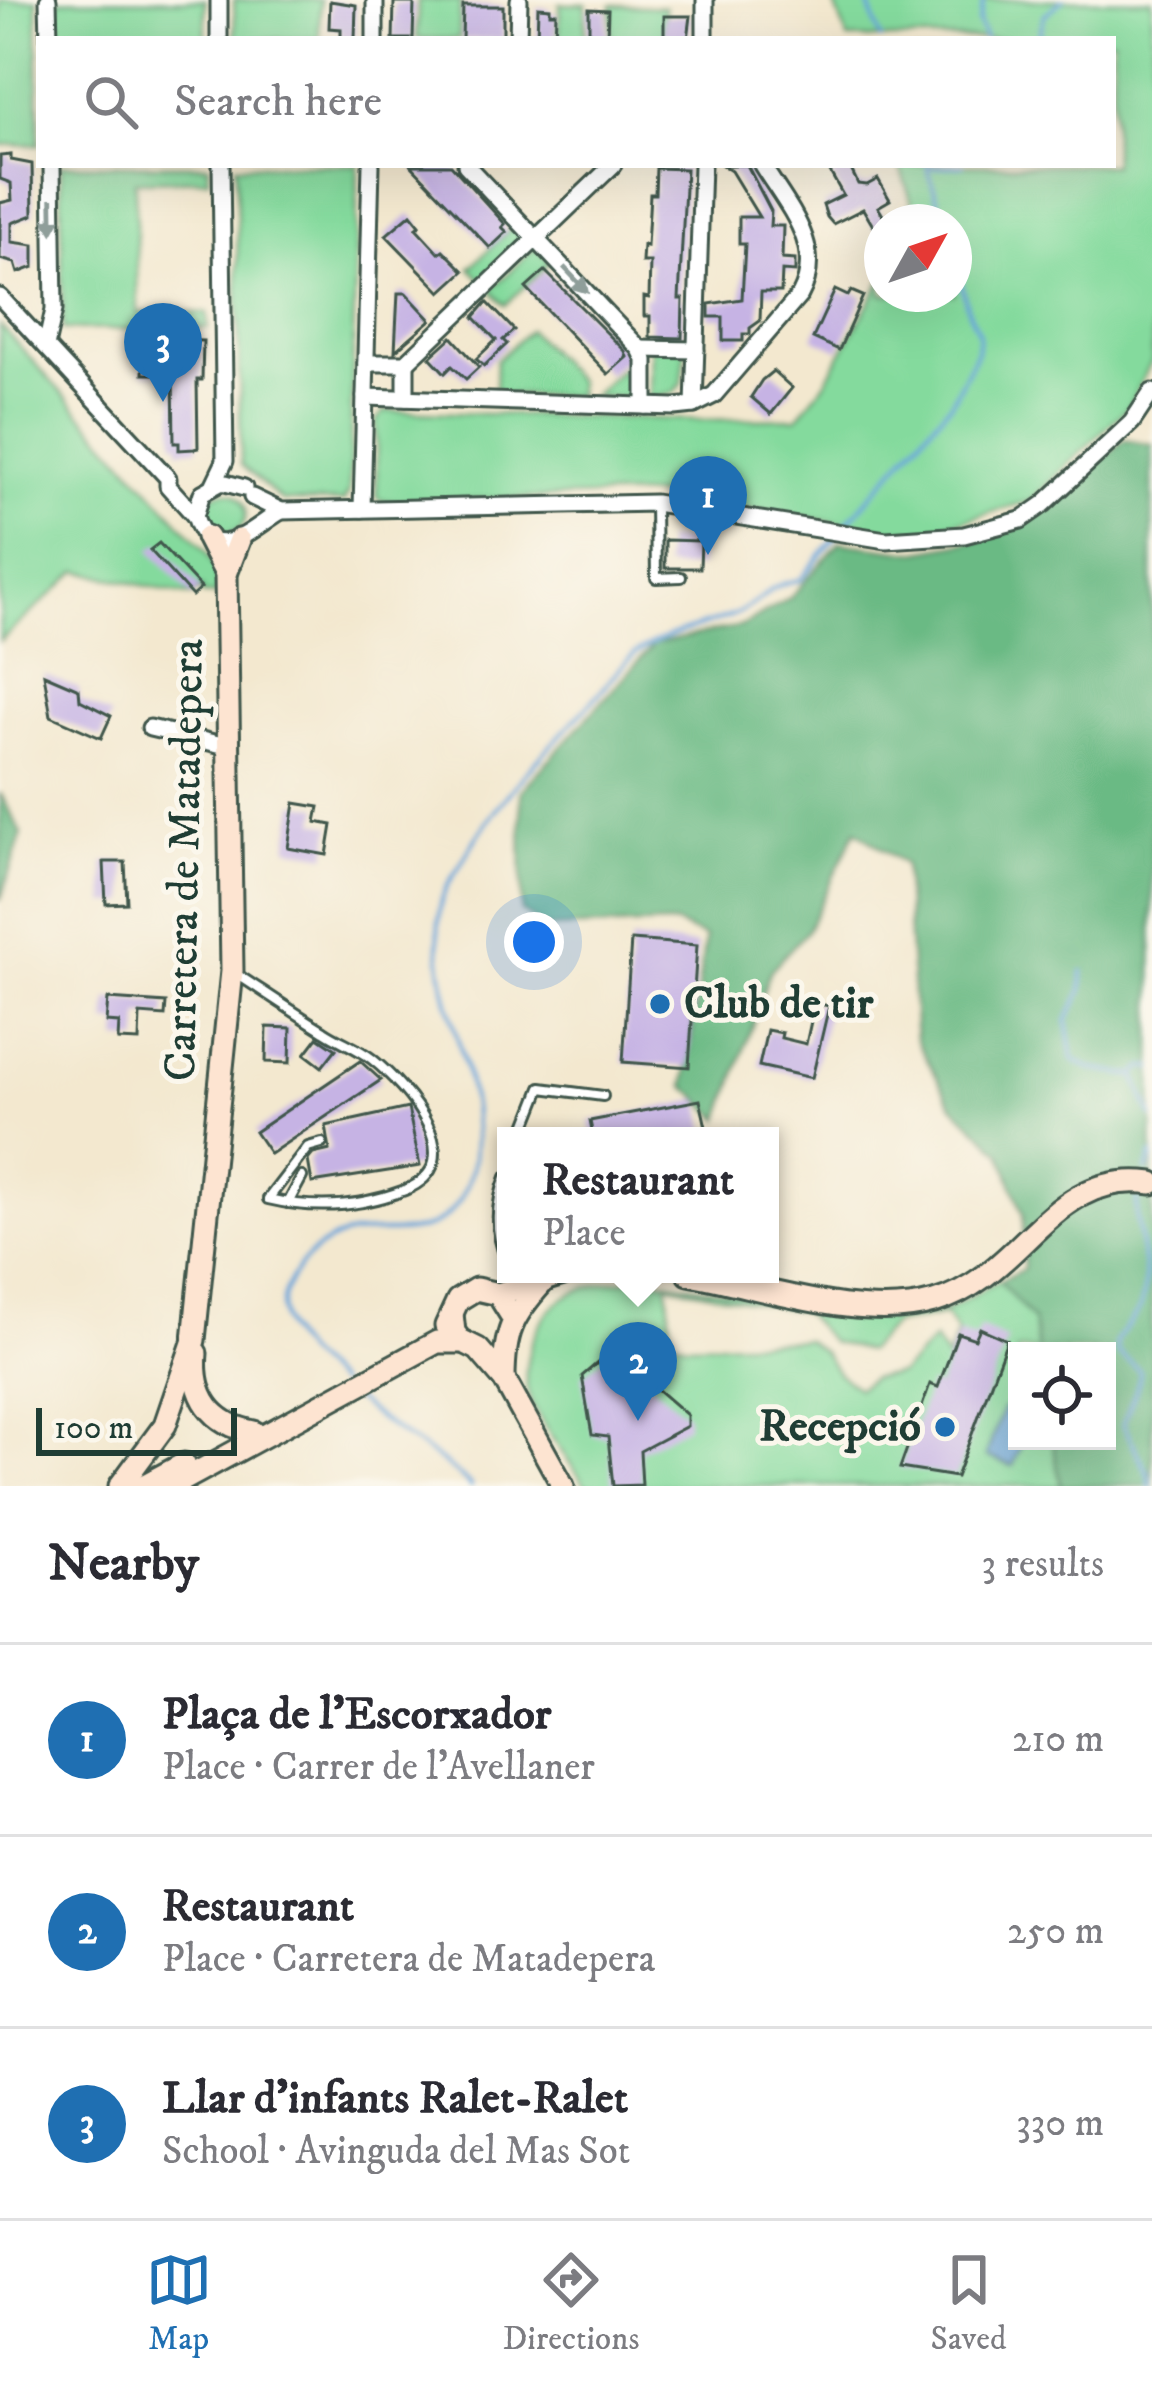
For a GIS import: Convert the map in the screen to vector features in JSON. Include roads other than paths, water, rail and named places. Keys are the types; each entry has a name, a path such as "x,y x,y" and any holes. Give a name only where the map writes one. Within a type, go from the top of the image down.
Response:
{"street":[{"path":"48,0 49,36"},
{"path":"219,0 219,36"},
{"path":"374,36 375,0"},
{"path":"518,36 519,0"},
{"path":"705,0 705,36"},
{"path":"46,346 54,310 52,168"},
{"path":"195,516 198,500 225,461 220,168"},
{"path":"362,509 371,168"},
{"path":"469,168 640,349 645,360 645,406"},
{"path":"366,363 406,363 610,168"},
{"path":"694,405 702,168"},
{"path":"364,397 645,406 694,405 714,395 800,295 809,275 808,245 764,168"},
{"path":"0,297 168,478 187,488 230,482 281,511 655,503 844,534 919,540 964,535 1022,520 1044,504 1132,422 1152,392"},
{"path":"640,349 696,350"},
{"path":"406,363 406,398"},
{"path":"225,461 248,493 256,517 226,574"},
{"path":"168,478 168,486 195,516 226,574"},
{"path":"207,538 223,543 245,535 281,511"},
{"name":"Carretera de Matadepera","path":"120,1486 158,1440 194,1340 232,971 226,574"},
{"path":"150,728 231,747"},
{"path":"736,1283 861,1307 925,1304 990,1274 1086,1189 1121,1181 1152,1183"},
{"path":"430,1347 466,1293 488,1290 498,1294 536,1283"},
{"path":"158,1483 430,1347 496,1346 548,1283"},
{"path":"498,1294 510,1325 504,1379"},
{"path":"452,1314 454,1332 504,1379 563,1486"},
{"path":"194,1340 194,1375 206,1406 229,1426 264,1430"},
{"path":"158,1483 226,1457 264,1430"},
{"path":"158,1440 154,1459 158,1483"}],"lane":[{"path":"655,503 656,578 682,577"},
{"path":"232,971 377,1063 406,1095 434,1135 437,1148 419,1184 376,1201 304,1207 268,1198 308,1148 322,1143"},
{"path":"526,1127 542,1088 603,1096"},
{"path":"288,1204 302,1177"}],"water":[{"path":"1003,1408 1008,1410 1008,1450 1019,1450 1013,1466 986,1456"}],"waterway":[{"path":"867,0 880,36"},
{"path":"984,0 979,23 984,36"},
{"path":"1040,36 1044,15 1063,0"},
{"path":"928,168 939,204"},
{"path":"844,527 951,403 977,351 979,334 969,312"},
{"path":"338,1384 288,1332 282,1303 287,1286 308,1257 330,1241 411,1231 442,1220 466,1187 474,1158 471,1095 438,940 440,908 449,882 507,795 631,657 662,639 738,613 774,589 800,580 837,535"},
{"path":"1083,971 1082,991 1067,1021 1073,1059 1091,1069 1135,1076 1143,1068 1152,1068"},
{"path":"1135,1076 1152,1116"},
{"path":"1147,1170 1152,1155"},
{"path":"1138,1195 1142,1302 1116,1342 1117,1352 1140,1371 1123,1424 1150,1486"},
{"path":"351,1396 471,1486"}],"place":[{"name":"Llar d'infants Ralet-Ralet","path":"163,402"},
{"name":"Plaça de l'Escorxador","path":"708,555"},
{"name":"Club de tir","path":"660,1004"},
{"name":"Restaurant","path":"638,1421"},
{"name":"Recepció","path":"945,1427"}]}
